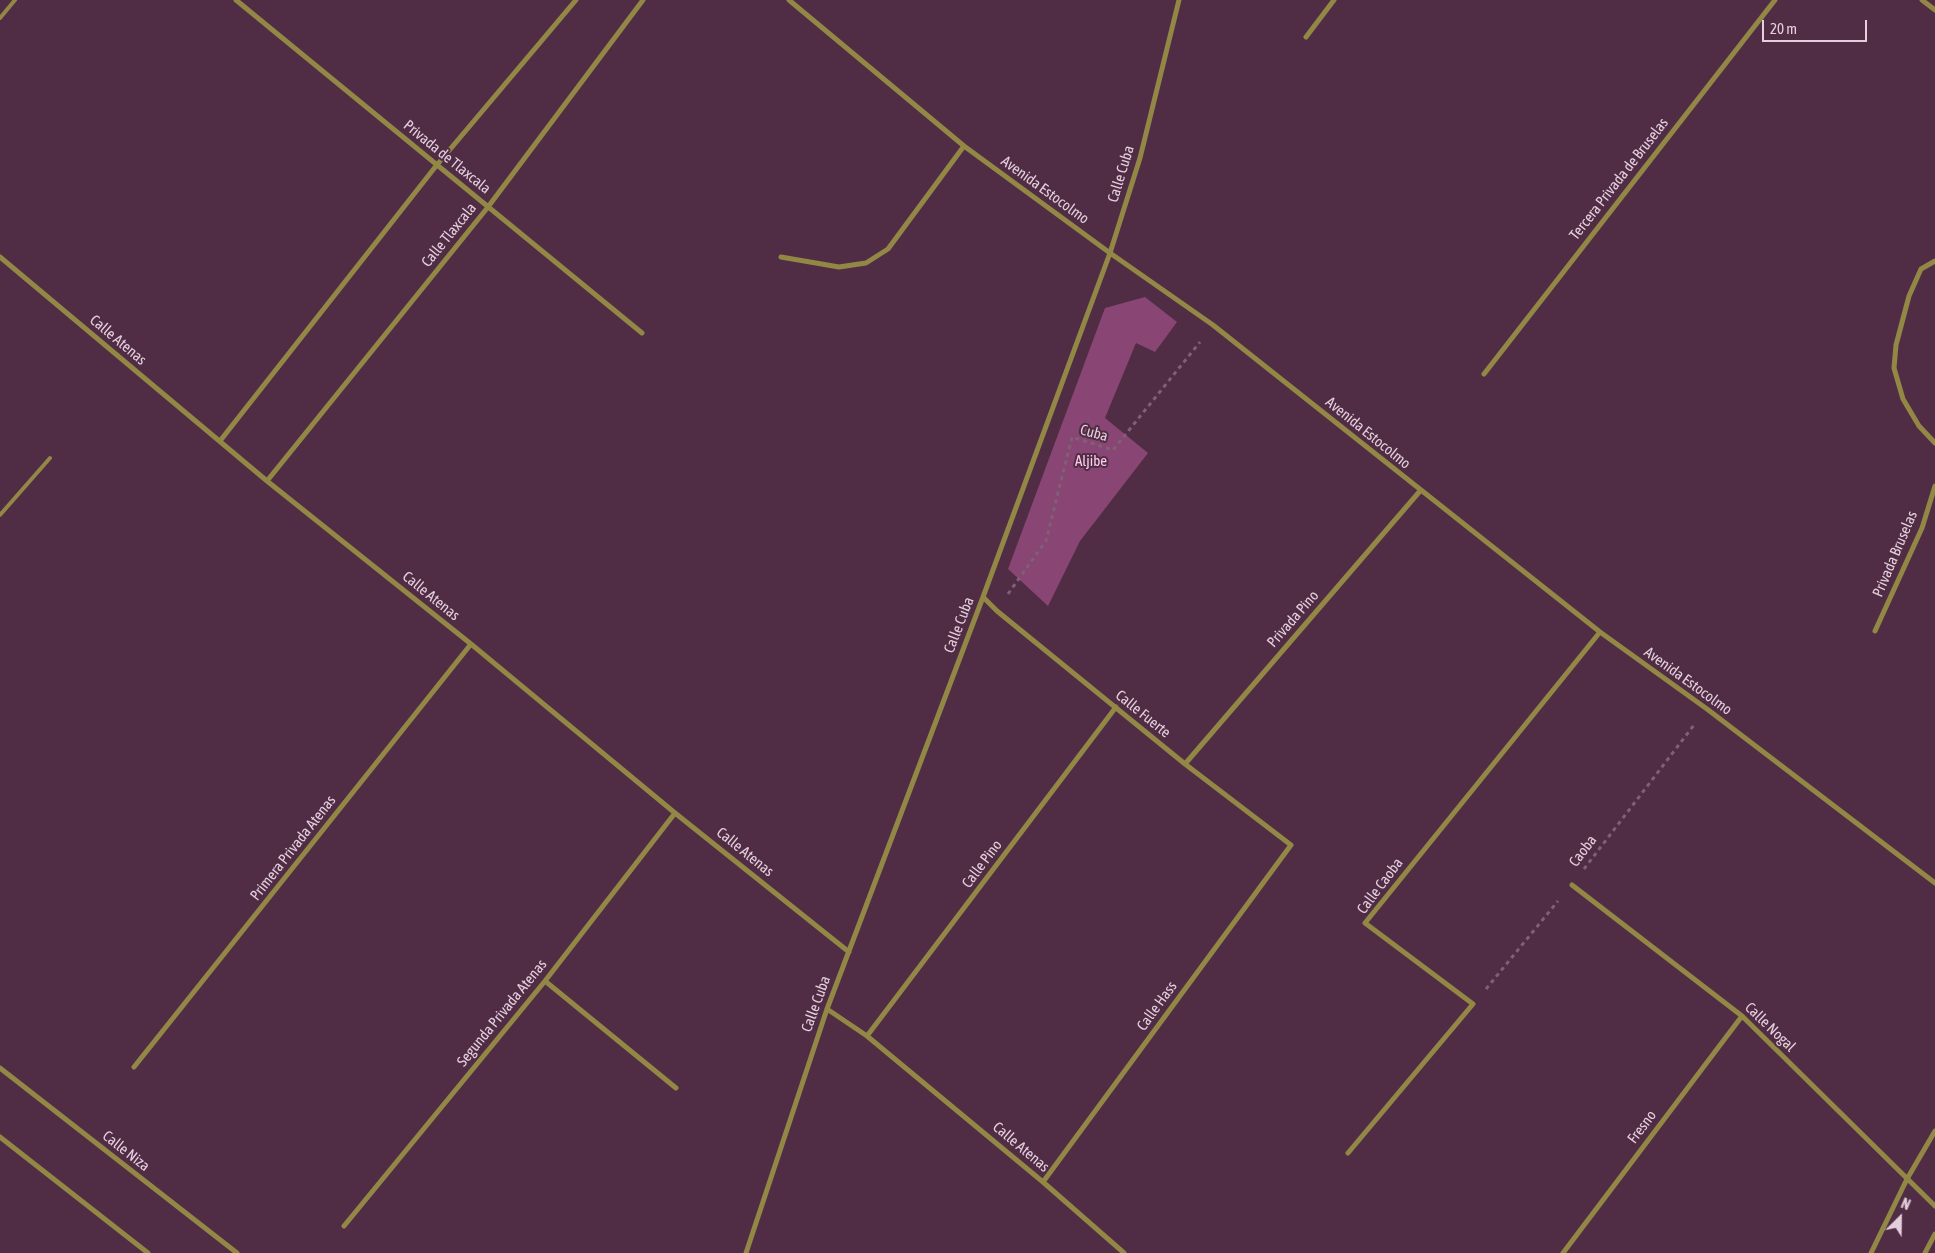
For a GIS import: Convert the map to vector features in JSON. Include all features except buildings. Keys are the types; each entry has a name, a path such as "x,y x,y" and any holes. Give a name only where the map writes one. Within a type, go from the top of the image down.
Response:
{"street":[{"name":"Privada de Tlaxcala","path":"236,0 436,166 642,333"},
{"path":"220,441 436,166 576,0"},
{"name":"Calle Tlaxcala","path":"267,481 488,207 643,0"},
{"name":"Avenida Estocolmo","path":"789,0 964,146 1110,253 1213,325 1600,632 1707,709 1935,883"},
{"name":"Calle Cuba","path":"746,1253 827,1010 983,597 1110,253 1140,158 1179,0"},
{"path":"1306,37 1334,0"},
{"name":"Tercera Privada de Bruselas","path":"1484,374 1774,0"},
{"path":"1922,0 1935,10"},
{"path":"781,257 839,267 866,263 888,249 964,146"},
{"name":"Calle Atenas","path":"0,257 267,481 471,644 674,813 849,952"},
{"path":"1935,261 1921,269 1909,296 1896,345 1894,368 1903,399 1919,426 1935,443"},
{"name":"Privada Bruselas","path":"1875,631 1922,528 1935,486"},
{"name":"Privada Pino","path":"1185,764 1420,491"},
{"name":"Calle Fuerte","path":"983,597 996,611 1185,764 1291,845"},
{"name":"Calle Caoba","path":"1473,1004 1365,923 1600,632"},
{"name":"Primera Privada Atenas","path":"134,1067 471,644"},
{"name":"Calle Pino","path":"867,1036 1116,707"},
{"name":"Segunda Privada Atenas","path":"344,1226 545,981 674,813"},
{"name":"Calle Hass","path":"1043,1182 1291,845"},
{"name":"Calle Nogal","path":"1572,885 1742,1016 1935,1206"},
{"path":"545,981 676,1088"},
{"path":"1348,1154 1473,1004"},
{"name":"Calle Atenas","path":"827,1010 867,1036 1043,1182 1124,1253"},
{"name":"Fresno","path":"1562,1253 1742,1016"},
{"name":"Calle Niza","path":"0,1068 237,1253"},
{"path":"1871,1253 1907,1179 1935,1131"},
{"path":"0,1137 148,1253"},
{"path":"1925,1253 1935,1234"}],"lane":[{"path":"0,18 15,0"},
{"path":"0,515 50,458"}],"path":[{"name":"Cuba","path":"996,611 1046,540 1072,437 1113,450 1213,325"},
{"name":"Caoba","path":"1473,1004 1572,885 1707,709"}],"green space":[{"name":"Aljibe","path":"1145,297 1177,322 1155,352 1136,343 1105,418 1148,453 1080,541 1048,606 1008,569 1105,308"}]}
